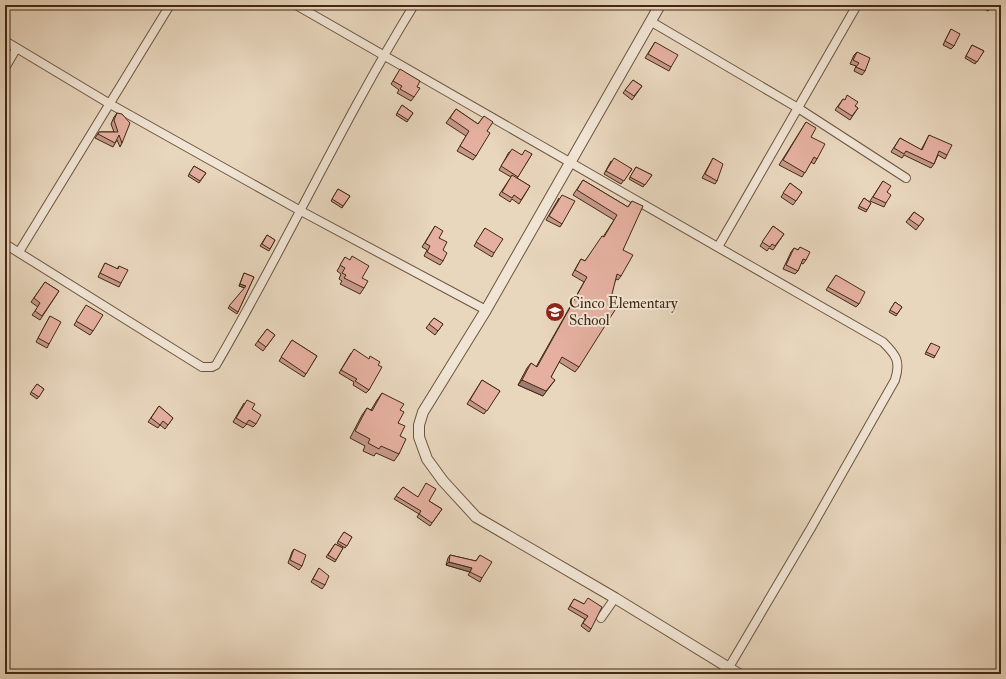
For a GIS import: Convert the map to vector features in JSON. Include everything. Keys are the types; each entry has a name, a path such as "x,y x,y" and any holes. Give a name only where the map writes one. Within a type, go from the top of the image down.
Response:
{"street":[{"path":"19,252 170,5"},
{"path":"296,5 883,342 892,351 898,362 898,370 894,380 811,528 727,671"},
{"path":"5,244 202,367 212,367 216,365 242,320 299,210 384,55 414,5"},
{"path":"718,247 857,5"},
{"path":"655,6 650,21 486,310 423,412 419,424 419,437 427,459 442,481 476,517 615,598 727,671 739,674"},
{"path":"650,21 798,108 906,178"},
{"path":"5,41 16,49 110,104 299,210 486,310"},
{"path":"5,68 16,49"},
{"path":"602,618 615,598"}],"building":[{"path":"951,29 960,34 954,46 945,41"},
{"path":"655,42 678,55 671,67 648,54"},
{"path":"972,45 984,51 977,62 966,56"},
{"path":"857,52 870,58 865,71 856,67 859,63 853,60"},
{"path":"400,69 420,81 417,87 420,88 414,97 400,89 402,86 393,81"},
{"path":"633,80 642,86 634,96 625,90"},
{"path":"847,95 858,102 855,106 858,108 852,116 838,107 843,99 845,100"},
{"path":"402,105 413,113 408,120 397,113"},
{"path":"456,109 478,124 484,116 493,122 487,131 490,133 476,156 460,146 469,131 450,118"},
{"path":"117,113 122,114 130,123 122,143 119,135 115,143 98,134 99,132 118,132 114,120"},
{"path":"806,122 816,128 811,137 825,144 817,159 814,157 805,173 783,160"},
{"path":"929,135 952,145 947,155 939,151 934,164 906,151 904,154 894,148 900,138 922,150"},
{"path":"512,149 522,155 525,150 532,154 518,177 501,166"},
{"path":"614,158 632,169 624,181 606,171"},
{"path":"713,158 723,164 717,181 705,174"},
{"path":"194,166 206,173 200,181 189,174"},
{"path":"636,167 652,175 645,185 630,177"},
{"path":"512,175 530,186 521,200 514,195 512,198 502,192"},
{"path":"583,180 628,207 632,201 643,206 623,250 633,255 621,276 617,274 609,306 615,310 579,367 562,357 551,377 555,380 546,391 522,380 531,363 537,367 587,277 575,270 581,259 585,261 602,236 604,237 617,215 577,190"},
{"path":"883,181 891,186 887,192 891,195 886,203 873,197"},
{"path":"790,183 802,192 796,201 783,193"},
{"path":"338,189 350,196 343,206 332,199"},
{"path":"562,195 575,201 562,224 549,216"},
{"path":"864,198 871,203 867,210 859,206"},
{"path":"914,212 924,219 919,226 909,219"},
{"path":"435,226 443,231 439,238 447,242 443,250 447,253 443,261 427,252 430,246 425,243"},
{"path":"773,226 784,234 775,246 772,244 770,247 762,242"},
{"path":"485,228 503,239 494,253 476,242"},
{"path":"267,235 275,240 270,249 262,244"},
{"path":"800,247 810,252 806,260 803,259 798,271 786,265 794,248 798,250"},
{"path":"352,256 369,266 362,278 368,281 364,288 344,278 346,275 342,273 345,268 340,265 345,257 350,260"},
{"path":"105,263 118,269 119,266 128,270 121,283 100,273"},
{"path":"244,273 254,277 238,312 229,306 246,286 240,284"},
{"path":"836,275 865,292 859,304 828,287"},
{"path":"45,282 59,291 42,316 35,311 40,303 34,298"},
{"path":"895,302 902,307 897,314 890,310"},
{"path":"86,305 103,315 93,331 76,321"},
{"path":"50,316 61,322 49,344 38,338"},
{"path":"434,318 443,324 438,331 429,324"},
{"path":"267,329 275,335 266,347 258,341"},
{"path":"292,340 317,356 306,374 281,357"},
{"path":"931,343 940,347 935,356 926,352"},
{"path":"354,349 369,359 370,356 380,362 378,365 382,367 369,390 355,381 357,379 341,370"},
{"path":"482,380 500,391 487,411 470,400"},
{"path":"37,384 44,389 39,397 31,392"},
{"path":"382,393 404,404 400,410 404,412 398,423 405,426 400,436 406,439 399,454 381,446 379,449 368,443 370,439 355,431 367,408 372,411"},
{"path":"247,400 255,404 252,409 261,415 256,424 249,420 246,424 236,418"},
{"path":"159,406 173,418 168,425 163,421 160,425 151,418"},
{"path":"426,483 436,489 429,501 442,509 432,523 419,514 421,511 396,496 403,487 418,497"},
{"path":"344,532 352,537 347,546 338,541"},
{"path":"335,544 343,548 336,560 328,555"},
{"path":"294,549 306,555 302,566 290,560"},
{"path":"450,555 476,561 480,555 492,562 482,578 470,572 472,568 449,562"},
{"path":"319,568 329,576 325,585 313,579"},
{"path":"588,598 602,607 591,629 583,623 588,616 570,606 574,599 584,604"}],"place":[{"name":"Cinco Elementary School","path":"555,312"}]}
